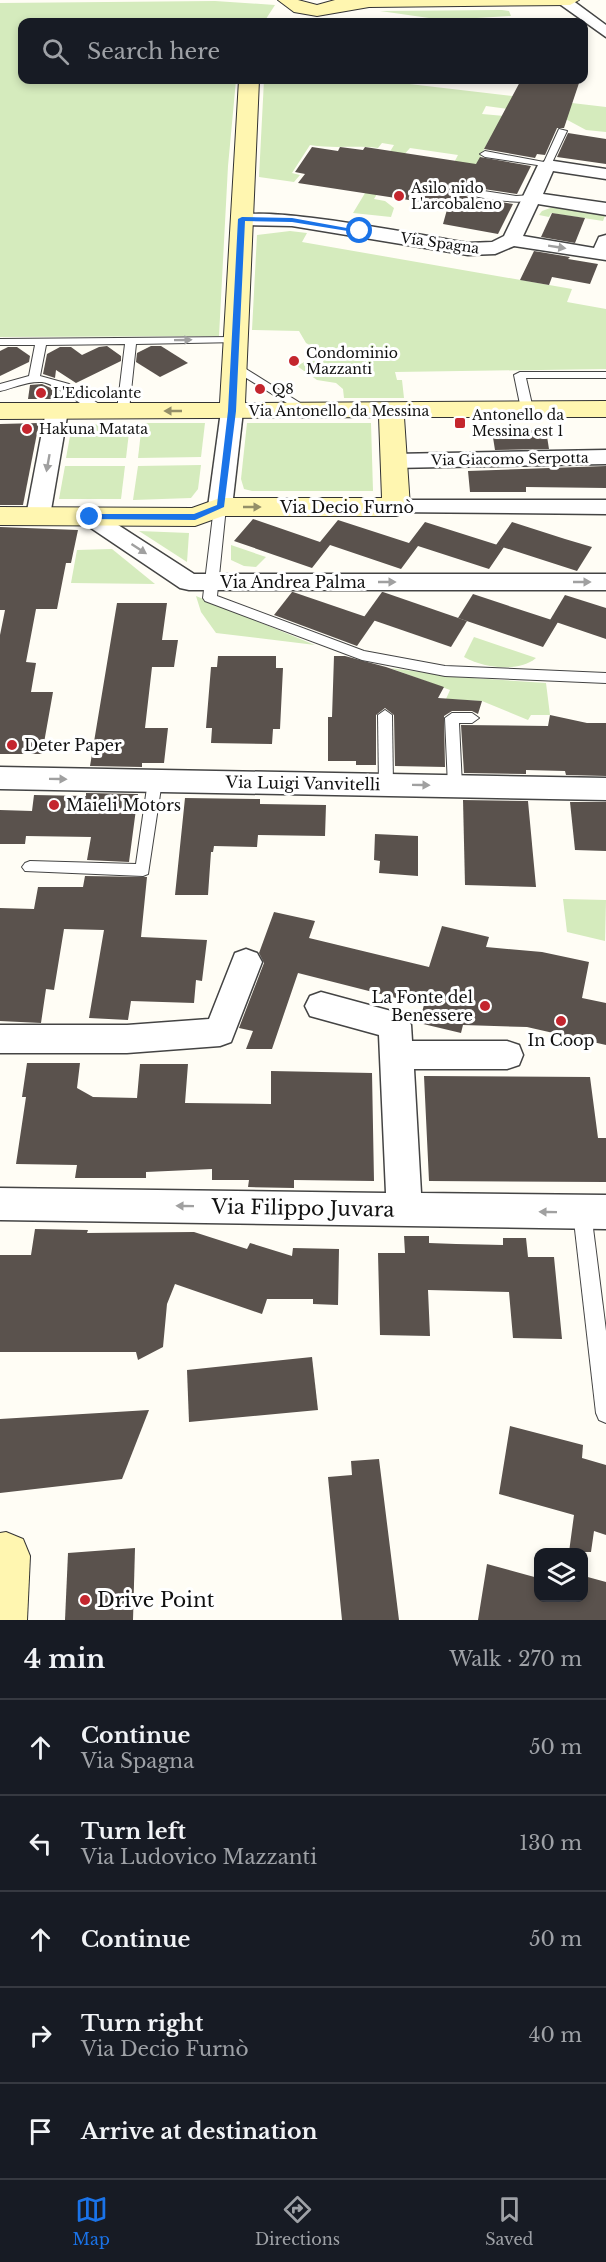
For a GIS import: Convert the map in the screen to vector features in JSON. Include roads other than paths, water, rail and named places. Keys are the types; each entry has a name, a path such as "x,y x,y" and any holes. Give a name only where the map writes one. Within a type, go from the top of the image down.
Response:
{"street":[{"path":"285,7 311,10 344,2 562,0 576,6 606,12"},
{"path":"576,6 606,32"},
{"path":"220,507 232,411 249,84"},
{"path":"512,240 547,165 606,174"},
{"path":"532,198 606,209"},
{"name":"Via Spagna","path":"242,219 292,220 468,249 495,248 512,240 603,248"},
{"name":"Via Antonello da Messina","path":"0,411 606,409"},
{"path":"391,410 404,461 396,507"},
{"path":"38,516 57,411"},
{"name":"Via Giacomo Serpotta","path":"404,461 606,457"},
{"name":"Via Decio Furnò","path":"90,517 195,517 220,507 606,507"},
{"path":"0,516 90,517"},
{"name":"Via Andrea Palma","path":"90,517 189,582 606,582"},
{"name":"Via Luigi Vanvitelli","path":"0,778 606,789"},
{"path":"0,1039 127,1039 220,1032 246,962"},
{"path":"321,1006 395,1025 404,1209"},
{"path":"396,1055 507,1055"},
{"name":"Via Filippo Juvara","path":"0,1204 594,1212"},
{"path":"0,1557 6,1556 3,1620"}],"lane":[{"path":"485,154 547,165 562,131"},
{"path":"464,191 516,199 532,198"},
{"path":"0,342 235,340"},
{"path":"0,388 18,379 54,379 112,410 130,341"},
{"path":"34,379 41,342"},
{"path":"234,366 307,411"},
{"path":"527,409 520,375 606,375"},
{"path":"220,507 210,598 362,655 446,671 606,678"},
{"path":"385,715 386,785"},
{"path":"455,786 452,718 472,718"},
{"path":"30,867 143,870 155,781"},
{"path":"594,1212 606,1413"}],"place":[{"name":"Asilo nido L'arcobaleno","path":"399,196"},
{"name":"Condominio Mazzanti","path":"294,361"},
{"name":"Q8","path":"260,389"},
{"name":"L'Edicolante","path":"41,393"},
{"name":"Antonello da Messina est 1","path":"460,423"},
{"name":"Hakuna Matata","path":"27,429"},
{"name":"Deter Paper","path":"12,745"},
{"name":"Maieli Motors","path":"54,805"},
{"name":"La Fonte del Benessere","path":"485,1006"},
{"name":"In Coop","path":"561,1021"},
{"name":"Drive Point","path":"85,1600"}]}
